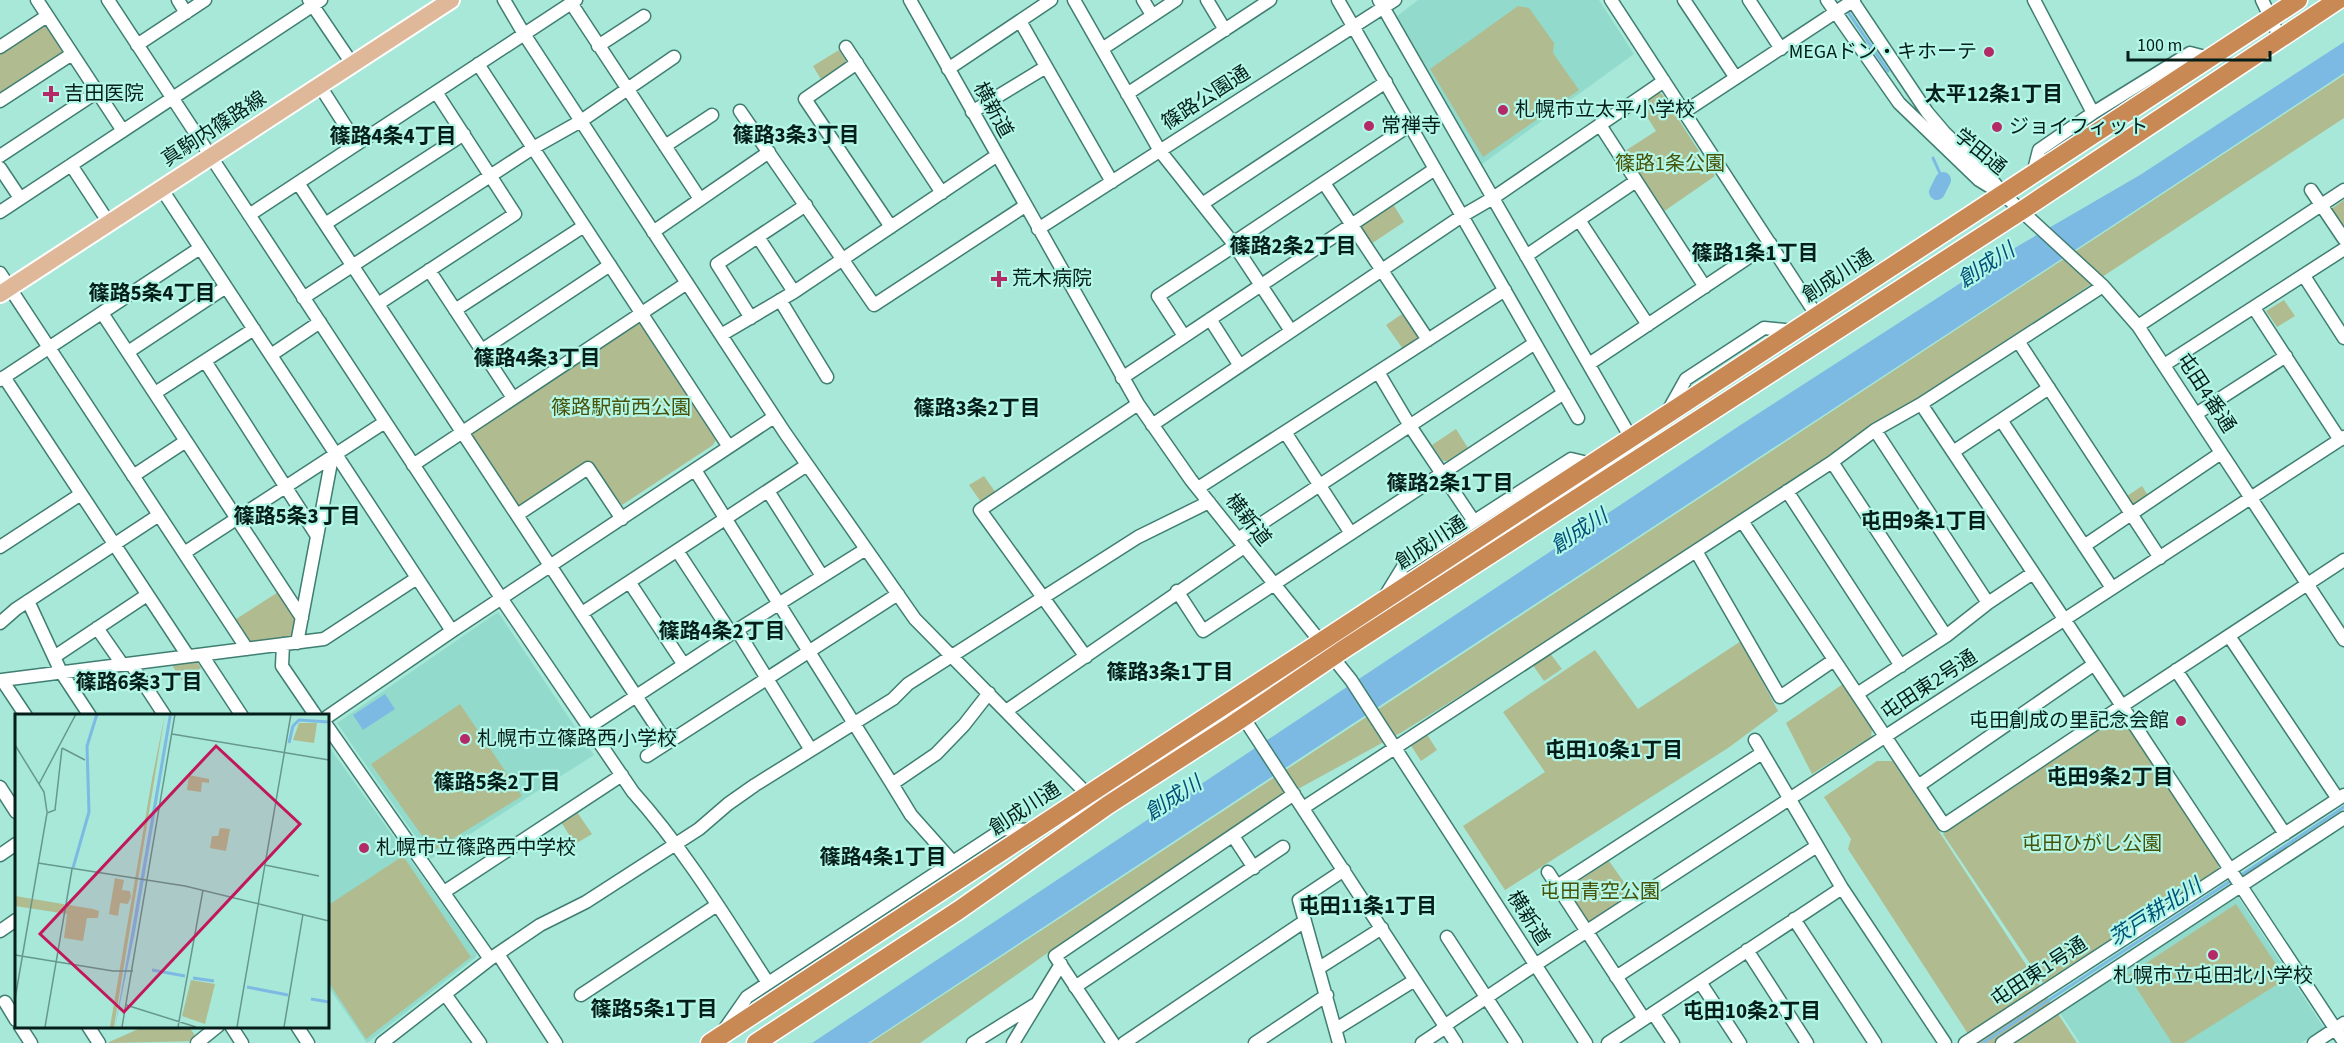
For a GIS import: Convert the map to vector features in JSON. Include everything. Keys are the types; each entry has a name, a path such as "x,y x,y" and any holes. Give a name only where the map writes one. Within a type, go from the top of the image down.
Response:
{"highway":[{"name":"創成川通","path":"715,1040 2298,0"},
{"path":"756,1043 959,910 1099,811 1333,656 2022,211 2338,0"},
{"path":"945,888 959,910"}],"main road":[{"name":"真駒内篠路線","path":"5,291 451,0"}],"street":[{"path":"37,0 123,131"},
{"path":"108,0 501,598 622,775 656,818 717,905 768,983"},
{"path":"178,0 186,13"},
{"path":"138,45 205,0"},
{"path":"504,0 774,417 915,619 1088,795 1099,811"},
{"name":"横新道","path":"910,0 1138,404 1198,488 1351,680 1586,1043"},
{"path":"948,69 1052,0"},
{"path":"1074,0 1160,151 1234,244 1291,331"},
{"path":"1143,0 1152,15"},
{"path":"1102,49 1176,0"},
{"path":"1208,0 1225,30"},
{"path":"1127,94 1270,0"},
{"path":"1338,0 1578,418"},
{"name":"篠路公園通","path":"1038,229 1354,27 1381,4 1395,0"},
{"path":"1611,0 1817,316"},
{"path":"1684,0 1736,78"},
{"path":"1749,0 1781,49"},
{"name":"学田通","path":"1827,0 1847,5 1927,112 1960,150 1988,175 2003,194"},
{"path":"2034,0 2093,113"},
{"path":"2262,0 2280,38"},
{"path":"0,212 314,2 353,65"},
{"path":"249,215 573,2 598,46 700,199"},
{"path":"1381,4 1631,438"},
{"path":"1684,112 1847,5"},
{"name":"学田通","path":"1847,5 1885,85 1919,125 1979,180 2003,194"},
{"path":"0,47 47,16"},
{"path":"598,46 644,16"},
{"path":"1020,21 1112,182"},
{"path":"846,47 942,193"},
{"path":"2033,174 2039,150 2093,113 2190,53 2209,58"},
{"path":"0,101 72,54"},
{"path":"303,297 533,148 581,121 674,57"},
{"path":"857,63 805,99 891,228"},
{"path":"478,64 729,447"},
{"path":"972,112 1046,67"},
{"path":"1152,424 1462,216 1493,198 1664,81"},
{"path":"1202,204 1386,82"},
{"path":"320,87 357,144"},
{"path":"0,156 98,92"},
{"path":"378,304 515,214 436,92"},
{"path":"740,111 874,305 1026,206"},
{"path":"665,146 712,115"},
{"path":"1600,125 1705,286"},
{"path":"1184,336 1158,296 1410,126"},
{"path":"324,224 464,134"},
{"path":"653,232 769,152"},
{"path":"721,335 794,292 996,156"},
{"path":"71,165 109,222"},
{"path":"0,168 20,198"},
{"path":"1122,378 1435,169"},
{"path":"1526,256 1636,181"},
{"path":"298,183 667,743"},
{"path":"1324,183 1428,340"},
{"path":"161,188 271,355 334,456 452,631"},
{"path":"2311,190 2344,239"},
{"path":"2138,326 2344,190"},
{"name":"屯田4番通","path":"2003,194 2103,286 2138,326 2344,640"},
{"path":"751,318 717,264 806,206"},
{"path":"1579,220 1648,325"},
{"path":"455,310 584,226"},
{"path":"758,237 794,292"},
{"path":"1589,364 1770,243"},
{"path":"188,657 2,379 200,248"},
{"path":"2164,365 2344,249"},
{"path":"482,350 610,265"},
{"path":"429,270 513,398"},
{"path":"0,273 5,291 49,348 248,649"},
{"path":"2304,276 2344,338"},
{"path":"413,465 687,283"},
{"path":"1303,808 1394,746 1832,462 1875,430 1922,404 2103,286"},
{"path":"128,352 226,287"},
{"path":"1198,488 1505,290"},
{"path":"780,300 827,377"},
{"path":"2254,308 2342,438"},
{"path":"102,313 302,618"},
{"path":"1210,320 1240,366"},
{"path":"271,355 320,322"},
{"path":"154,393 254,329"},
{"path":"2018,341 2160,558"},
{"path":"1006,711 1086,657 1320,485 1535,343"},
{"path":"2196,414 2286,356"},
{"path":"205,361 317,536"},
{"path":"1378,372 1410,426 1473,520"},
{"path":"1953,452 2049,388"},
{"path":"1177,591 1203,631 1564,393"},
{"path":"1086,657 980,510 1138,404"},
{"path":"1922,404 2236,877 2340,1026 2344,1042"},
{"path":"328,716 501,598 774,417"},
{"path":"2001,420 2112,588"},
{"path":"184,553 385,422"},
{"path":"1875,430 1988,603"},
{"path":"1286,432 1350,532"},
{"name":"屯田東2号通","path":"1422,1043 1535,965 2342,438"},
{"path":"134,476 186,441"},
{"path":"2084,546 2221,453"},
{"path":"297,643 334,456"},
{"path":"1382,602 1403,567 1473,520 1571,459 1593,464"},
{"path":"1832,462 1946,636"},
{"path":"582,613 807,465"},
{"path":"518,515 588,468 622,519"},
{"path":"695,470 911,815 952,861"},
{"path":"768,491 822,576"},
{"path":"1787,491 1901,666"},
{"path":"0,547 81,494"},
{"path":"390,1040 445,994 540,925 586,902 699,829 755,785 893,699 908,684 1043,597 1138,537 1209,502"},
{"path":"0,623 28,601 159,515"},
{"path":"1742,520 1944,825 2344,560"},
{"path":"589,727 734,631 866,549"},
{"path":"1696,551 1780,697 1834,660"},
{"path":"678,552 767,678 811,750"},
{"path":"1857,694 1946,636 1988,603 2033,573"},
{"path":"25,714 1,678 324,639 417,578"},
{"path":"630,583 684,665"},
{"path":"54,657 147,594"},
{"path":"646,756 898,594"},
{"path":"28,601 61,672 89,714"},
{"path":"97,628 164,714"},
{"path":"2229,636 2341,797"},
{"path":"284,644 282,666 315,714"},
{"path":"202,655 241,714"},
{"path":"1918,786 2094,665"},
{"path":"2176,670 2285,834"},
{"path":"892,784 936,754 964,725 989,693"},
{"path":"1232,700 1456,1043"},
{"path":"328,727 444,892 556,1043"},
{"path":"1755,740 1842,888 1945,1043"},
{"path":"1557,886 1762,753"},
{"path":"444,892 622,775"},
{"path":"0,787 15,810"},
{"path":"1113,1043 1055,956 1294,794"},
{"name":"屯田東1号通","path":"2002,1043 2236,877 2285,834 2341,797"},
{"name":"屯田東1号通","path":"1965,1043 2236,877 2344,818"},
{"path":"715,1040 747,997 952,861 1003,829 1034,830"},
{"path":"1233,836 1254,867"},
{"path":"0,855 15,845"},
{"path":"1616,977 1817,846"},
{"path":"1075,987 1283,847"},
{"path":"1339,1043 1299,900 1344,870"},
{"path":"1548,872 1616,977 1673,1043"},
{"path":"1608,1043 1842,888"},
{"path":"582,995 717,905"},
{"path":"1794,919 1875,1043"},
{"path":"0,931 15,921"},
{"path":"1124,1043 1305,921"},
{"path":"1319,968 1382,928"},
{"path":"1447,937 1516,1043"},
{"path":"1747,950 1808,1043"},
{"path":"1013,1043 1061,964"},
{"path":"1336,1029 1415,980"},
{"path":"1700,982 1740,1043"},
{"path":"445,994 480,1043"},
{"path":"15,995 2,1004 15,1019"},
{"path":"1255,1043 1327,995"},
{"path":"973,1043 1038,1002"},
{"path":"2314,1043 2340,1026"},
{"path":"21,1028 31,1043"},
{"path":"89,1028 99,1043"},
{"path":"197,1043 216,1028"},
{"path":"232,1028 242,1043"},
{"path":"298,1028 308,1043"}],"shaded area":[{"name":"札幌市立太平小学校","path":"1418,0 1599,0 1634,54 1481,165 1396,17"},
{"path":"2344,42 2344,73 868,1043 812,1043 1742,424 2018,246 2140,175"},
{"name":"札幌市立篠路西小学校","path":"498,612 594,755 431,859 337,723"},
{"path":"385,694 395,709 363,730 353,715"},
{"name":"札幌市立篠路西中学校","path":"328,745 476,952 476,957 367,1043 328,986"},
{"name":"札幌市立屯田北小学校","path":"2238,897 2324,1028 2301,1043 2080,1043 2060,1013"}],"green space":[{"path":"1518,6 1529,8 1554,43 1553,53 1579,90 1483,157 1430,69"},
{"path":"42,24 46,25 63,52 62,55 0,96 0,53"},
{"path":"839,50 848,64 822,81 813,66"},
{"path":"2344,75 2344,118 1539,647 1402,732 1298,789 1056,947 920,1043 870,1043"},
{"name":"篠路1条公園","path":"1657,92 1662,94 1715,176 1663,212 1625,151 1656,131 1639,104"},
{"path":"2344,200 2344,229 2331,209"},
{"path":"1393,204 1404,222 1371,244 1361,229 1362,225"},
{"path":"2284,300 2295,316 2277,327 2266,311"},
{"path":"1402,314 1417,336 1417,340 1403,349 1386,325"},
{"name":"篠路駅前西公園","path":"636,322 640,322 716,440 713,445 622,505 589,462 522,507 517,506 470,435 471,431"},
{"path":"1456,429 1468,448 1447,461 1443,461 1432,445"},
{"path":"984,476 996,493 981,502 969,485"},
{"path":"2142,486 2149,497 2133,507 2127,496"},
{"path":"283,589 302,618 297,643 247,649 230,623"},
{"path":"1741,641 1778,711 1728,748 1505,890 1463,826 1545,772 1503,712 1595,650 1638,709"},
{"path":"1549,652 1562,669 1544,681 1532,664"},
{"path":"196,661 201,668 182,681 172,665"},
{"path":"1843,684 1872,729 1871,737 1812,774 1786,723"},
{"path":"460,704 522,796 433,851 371,764"},
{"name":"屯田ひがし公園","path":"2119,717 2124,719 2219,864 2218,870 2043,983 1943,834"},
{"path":"1426,733 1437,750 1421,761 1410,744"},
{"path":"1877,761 1893,761 2077,1043 1974,1043 1848,849 1851,839 1824,797"},
{"path":"577,812 592,834 575,844 561,822"},
{"name":"札幌市立篠路西中学校","path":"403,856 471,957 366,1039 328,982 328,905"},
{"name":"屯田青空公園","path":"1609,861 1633,895 1588,925 1565,890"},
{"path":"2236,904 2286,979 2184,1043 2172,1043 2128,975"},
{"path":"141,1028 190,1028 199,1041 107,1043"}],"waterway":[{"path":"1846,9 1888,71"},
{"path":"1933,158 1943,180"},
{"path":"1937,192 1943,180"},
{"name":"茨戸耕北川","path":"2238,877 2344,807"},
{"name":"茨戸耕北川","path":"1983,1043 2232,880"}],"place":[{"name":"MEGAドン・キホーテ","path":"1989,52"},
{"name":"吉田医院","path":"51,94"},
{"name":"札幌市立太平小学校","path":"1503,110"},
{"name":"常禅寺","path":"1369,126"},
{"name":"ジョイフィット","path":"1997,127"},
{"name":"荒木病院","path":"999,279"},
{"name":"屯田創成の里記念会館","path":"2181,721"},
{"name":"札幌市立篠路西小学校","path":"465,739"},
{"name":"札幌市立篠路西中学校","path":"364,848"},
{"name":"札幌市立屯田北小学校","path":"2213,955"}],"district":[{"name":"太平12条1丁目","path":"1994,94"},
{"name":"篠路3条3丁目","path":"796,135"},
{"name":"篠路4条4丁目","path":"393,136"},
{"name":"篠路2条2丁目","path":"1293,246"},
{"name":"篠路1条1丁目","path":"1755,253"},
{"name":"篠路5条4丁目","path":"152,293"},
{"name":"篠路4条3丁目","path":"537,358"},
{"name":"篠路3条2丁目","path":"977,408"},
{"name":"篠路2条1丁目","path":"1450,483"},
{"name":"篠路5条3丁目","path":"297,516"},
{"name":"屯田9条1丁目","path":"1924,521"},
{"name":"篠路4条2丁目","path":"722,631"},
{"name":"篠路3条1丁目","path":"1170,672"},
{"name":"篠路6条3丁目","path":"139,682"},
{"name":"屯田10条1丁目","path":"1614,750"},
{"name":"屯田9条2丁目","path":"2110,777"},
{"name":"篠路5条2丁目","path":"497,782"},
{"name":"篠路4条1丁目","path":"883,857"},
{"name":"屯田11条1丁目","path":"1368,906"},
{"name":"篠路5条1丁目","path":"654,1009"},
{"name":"屯田10条2丁目","path":"1752,1011"}],"water label":[{"name":"創成川","path":"1986,265"},
{"name":"創成川","path":"1579,531"},
{"name":"創成川","path":"1173,798"}]}
